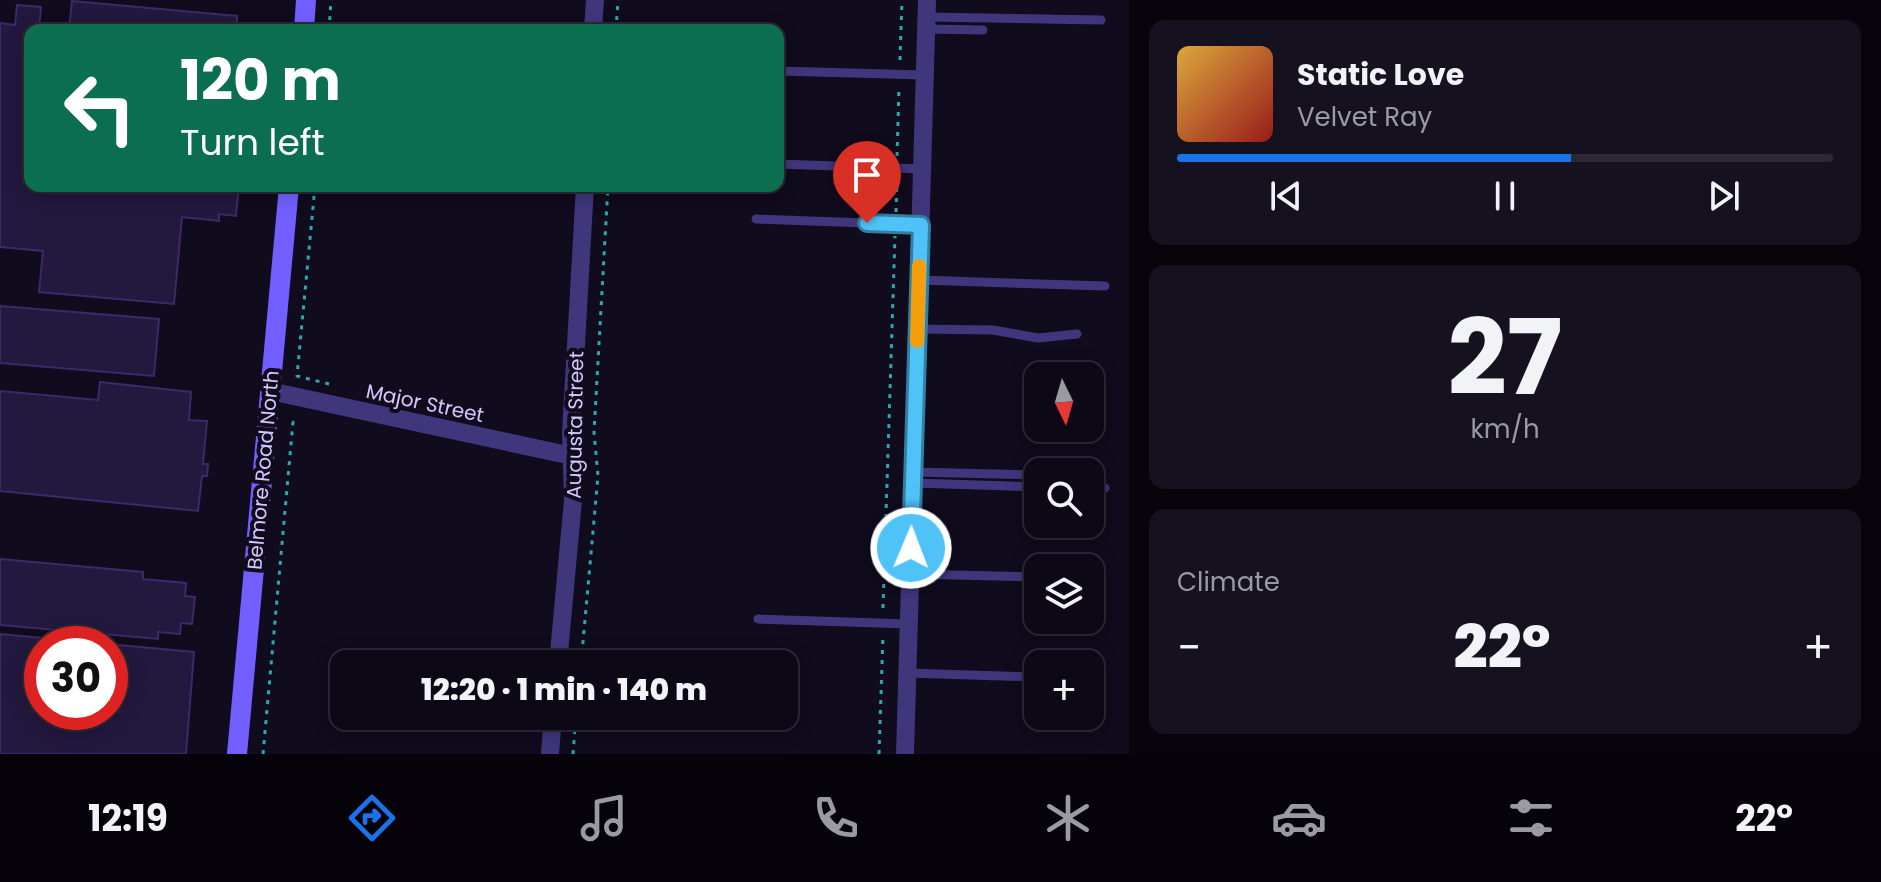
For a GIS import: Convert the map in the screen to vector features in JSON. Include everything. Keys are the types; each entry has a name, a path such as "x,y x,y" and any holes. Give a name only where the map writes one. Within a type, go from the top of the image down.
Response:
{"main road":[{"path":"304,24 306,0"},
{"name":"Belmore Road North","path":"237,754 288,192"}],"street":[{"path":"593,24 595,0"},
{"path":"905,754 926,15"},
{"name":"Augusta Street","path":"559,650 573,500 572,456 585,192"},
{"name":"Major Street","path":"270,391 572,456"},
{"path":"550,754 552,730"}],"lane":[{"path":"926,15 1101,20"},
{"path":"926,15 983,30"},
{"path":"784,71 925,75"},
{"path":"784,164 922,169"},
{"path":"756,219 921,225"},
{"path":"919,280 1105,286"},
{"path":"918,329 993,330 1038,338 1077,334"},
{"path":"913,478 1024,475"},
{"path":"913,478 1024,486"},
{"path":"911,574 1024,577"},
{"path":"758,619 909,624"},
{"path":"908,673 1024,677"}],"path":[{"path":"329,24 331,0"},
{"path":"616,24 618,0"},
{"path":"879,754 902,0"},
{"name":"Belmore Road North","path":"314,192 297,376 331,385"},
{"name":"Augusta Street","path":"582,650 598,476 594,432 608,192"},
{"name":"Belmore Road North","path":"263,754 293,422 288,420"},
{"path":"573,754 575,730"}],"building":[{"path":"72,1 237,16 237,24 70,24"},
{"path":"17,5 41,7 39,24 24,24 24,192 238,192 236,216 219,214 219,221 182,217 174,304 39,292 43,251 0,247 0,23 15,25"},
{"path":"0,306 159,319 154,376 0,363"},
{"path":"100,382 191,392 189,420 207,421 203,464 208,464 207,476 202,476 198,511 0,491 0,391 98,400"},
{"path":"0,559 143,572 143,579 186,583 185,596 195,597 192,624 181,623 180,634 158,632 158,639 128,636 128,626 0,625"},
{"path":"0,634 24,636 24,730 128,730 128,646 194,652 186,754 0,754"}],"slow traffic":[{"path":"917,341 919,266"}],"route":[{"path":"867,223 921,225 911,548"}]}
